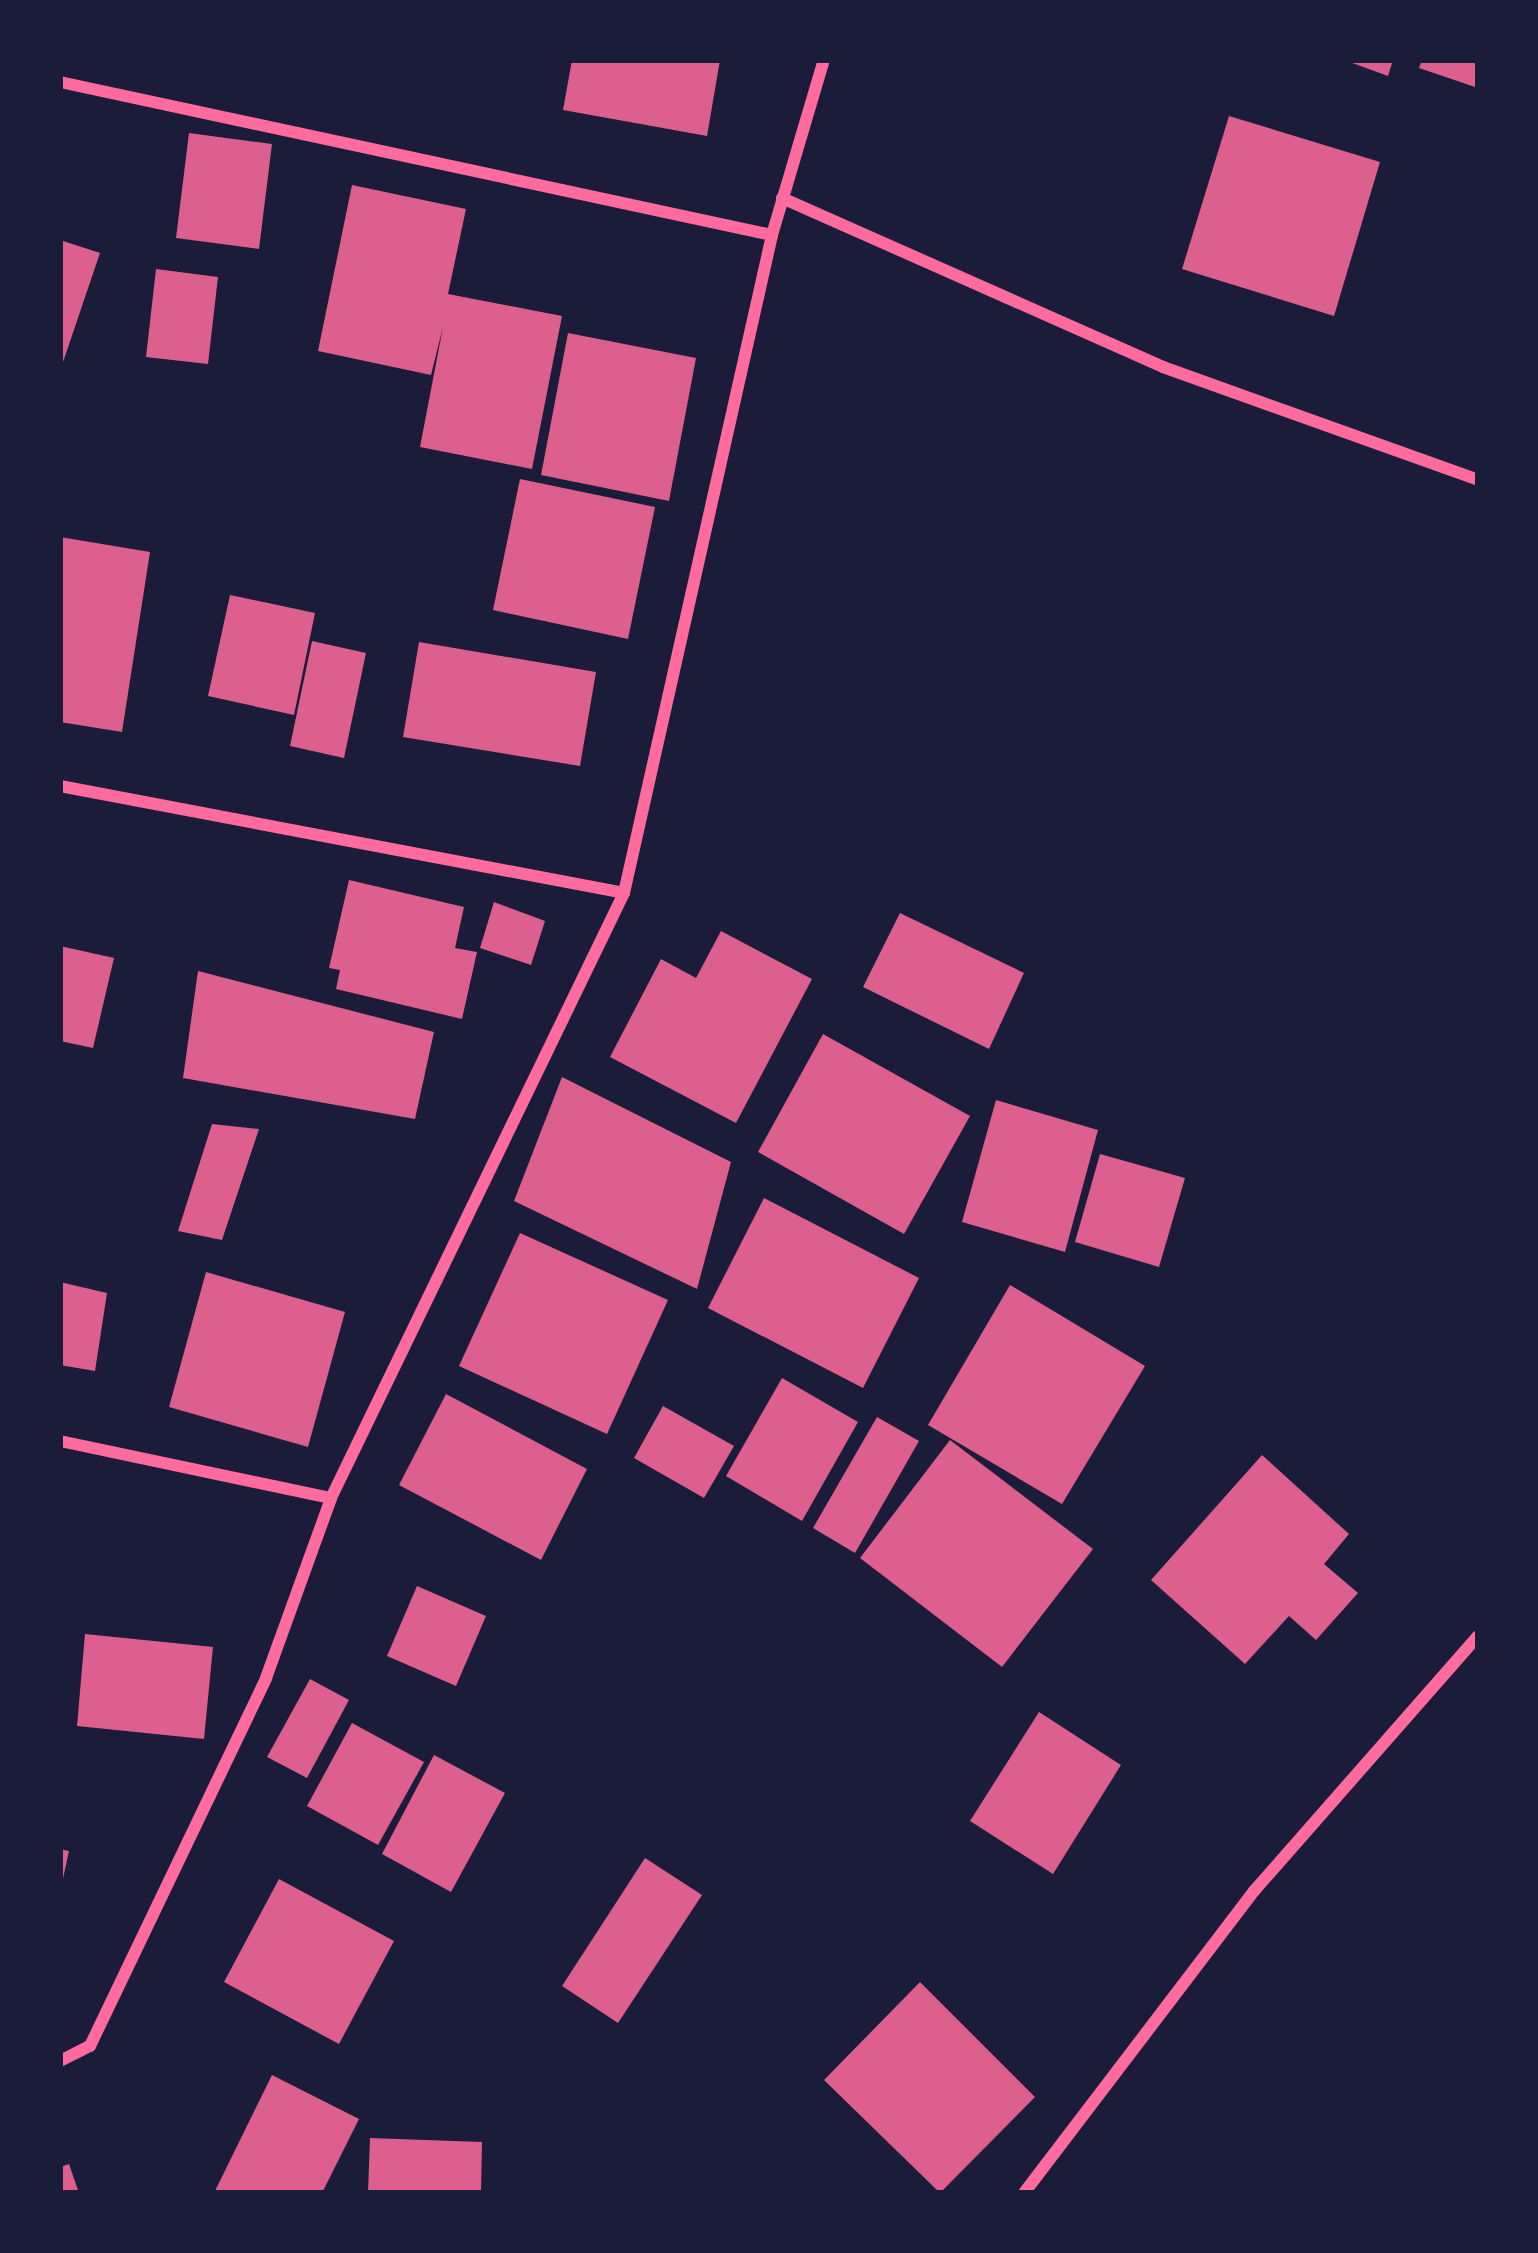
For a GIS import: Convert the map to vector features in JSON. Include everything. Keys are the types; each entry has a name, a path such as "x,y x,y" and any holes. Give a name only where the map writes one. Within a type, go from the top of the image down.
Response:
{"street":[{"path":"60,2061 90,2046 266,1678 331,1498 624,893 772,235 824,60"},
{"path":"60,82 772,235"},
{"path":"782,198 1162,367 1478,480"},
{"path":"60,786 624,893"},
{"path":"60,1441 331,1498"},
{"path":"1024,2193 1254,1891 1478,1636"}],"building":[{"path":"572,60 720,60 707,136 563,110"},
{"path":"1344,60 1393,60 1388,76"},
{"path":"1422,60 1478,60 1478,88 1419,68"},
{"path":"1229,116 1380,162 1334,316 1182,269"},
{"path":"189,133 272,144 259,249 176,238"},
{"path":"352,185 466,209 448,294 562,316 532,469 420,447 443,327 431,375 318,351"},
{"path":"60,240 100,253 61,368 60,368"},
{"path":"156,269 218,277 208,364 146,357"},
{"path":"568,333 696,358 669,501 541,475"},
{"path":"520,479 655,507 628,639 493,610"},
{"path":"60,537 150,552 122,732 60,722"},
{"path":"230,595 315,613 294,715 208,696"},
{"path":"312,641 366,653 344,758 290,746"},
{"path":"419,642 596,672 580,766 403,737"},
{"path":"349,880 464,907 455,948 477,952 462,1019 336,989 340,970 329,968"},
{"path":"494,902 545,921 531,965 480,948"},
{"path":"900,913 1024,973 989,1049 863,987"},
{"path":"721,931 812,979 736,1123 610,1057 661,959 696,978"},
{"path":"60,946 114,958 93,1048 60,1041"},
{"path":"198,971 434,1032 415,1119 183,1078"},
{"path":"823,1034 970,1116 904,1234 758,1152"},
{"path":"562,1077 731,1162 697,1289 514,1201"},
{"path":"996,1100 1098,1130 1065,1252 962,1222"},
{"path":"212,1124 259,1129 222,1240 178,1231"},
{"path":"1100,1154 1185,1178 1159,1267 1075,1242"},
{"path":"764,1198 919,1278 863,1388 708,1308"},
{"path":"520,1233 668,1300 607,1434 459,1366"},
{"path":"206,1272 345,1312 308,1447 169,1407"},
{"path":"60,1282 107,1293 95,1371 60,1365"},
{"path":"1010,1285 1145,1366 1062,1504 928,1425"},
{"path":"782,1378 858,1422 802,1521 726,1476"},
{"path":"446,1394 587,1469 541,1560 399,1485"},
{"path":"663,1406 734,1446 704,1498 634,1458"},
{"path":"877,1417 919,1441 855,1553 813,1528"},
{"path":"950,1440 1093,1549 1002,1667 860,1558"},
{"path":"1262,1455 1349,1534 1324,1564 1358,1593 1316,1640 1289,1616 1245,1664 1151,1580"},
{"path":"417,1586 486,1616 456,1686 387,1656"},
{"path":"85,1634 213,1647 204,1739 77,1726"},
{"path":"310,1679 349,1700 307,1778 267,1757"},
{"path":"1039,1712 1121,1765 1053,1874 970,1821"},
{"path":"352,1723 424,1762 378,1845 307,1806"},
{"path":"434,1755 505,1793 451,1892 382,1854"},
{"path":"60,1849 69,1851 62,1883 60,1883"},
{"path":"645,1858 702,1895 618,2023 562,1986"},
{"path":"279,1879 394,1941 339,2044 224,1982"},
{"path":"920,1982 1035,2097 940,2193 824,2080"},
{"path":"272,2075 359,2119 322,2193 214,2193"},
{"path":"370,2138 482,2142 481,2193 368,2193"},
{"path":"69,2164 79,2193 60,2193 60,2167"}]}
